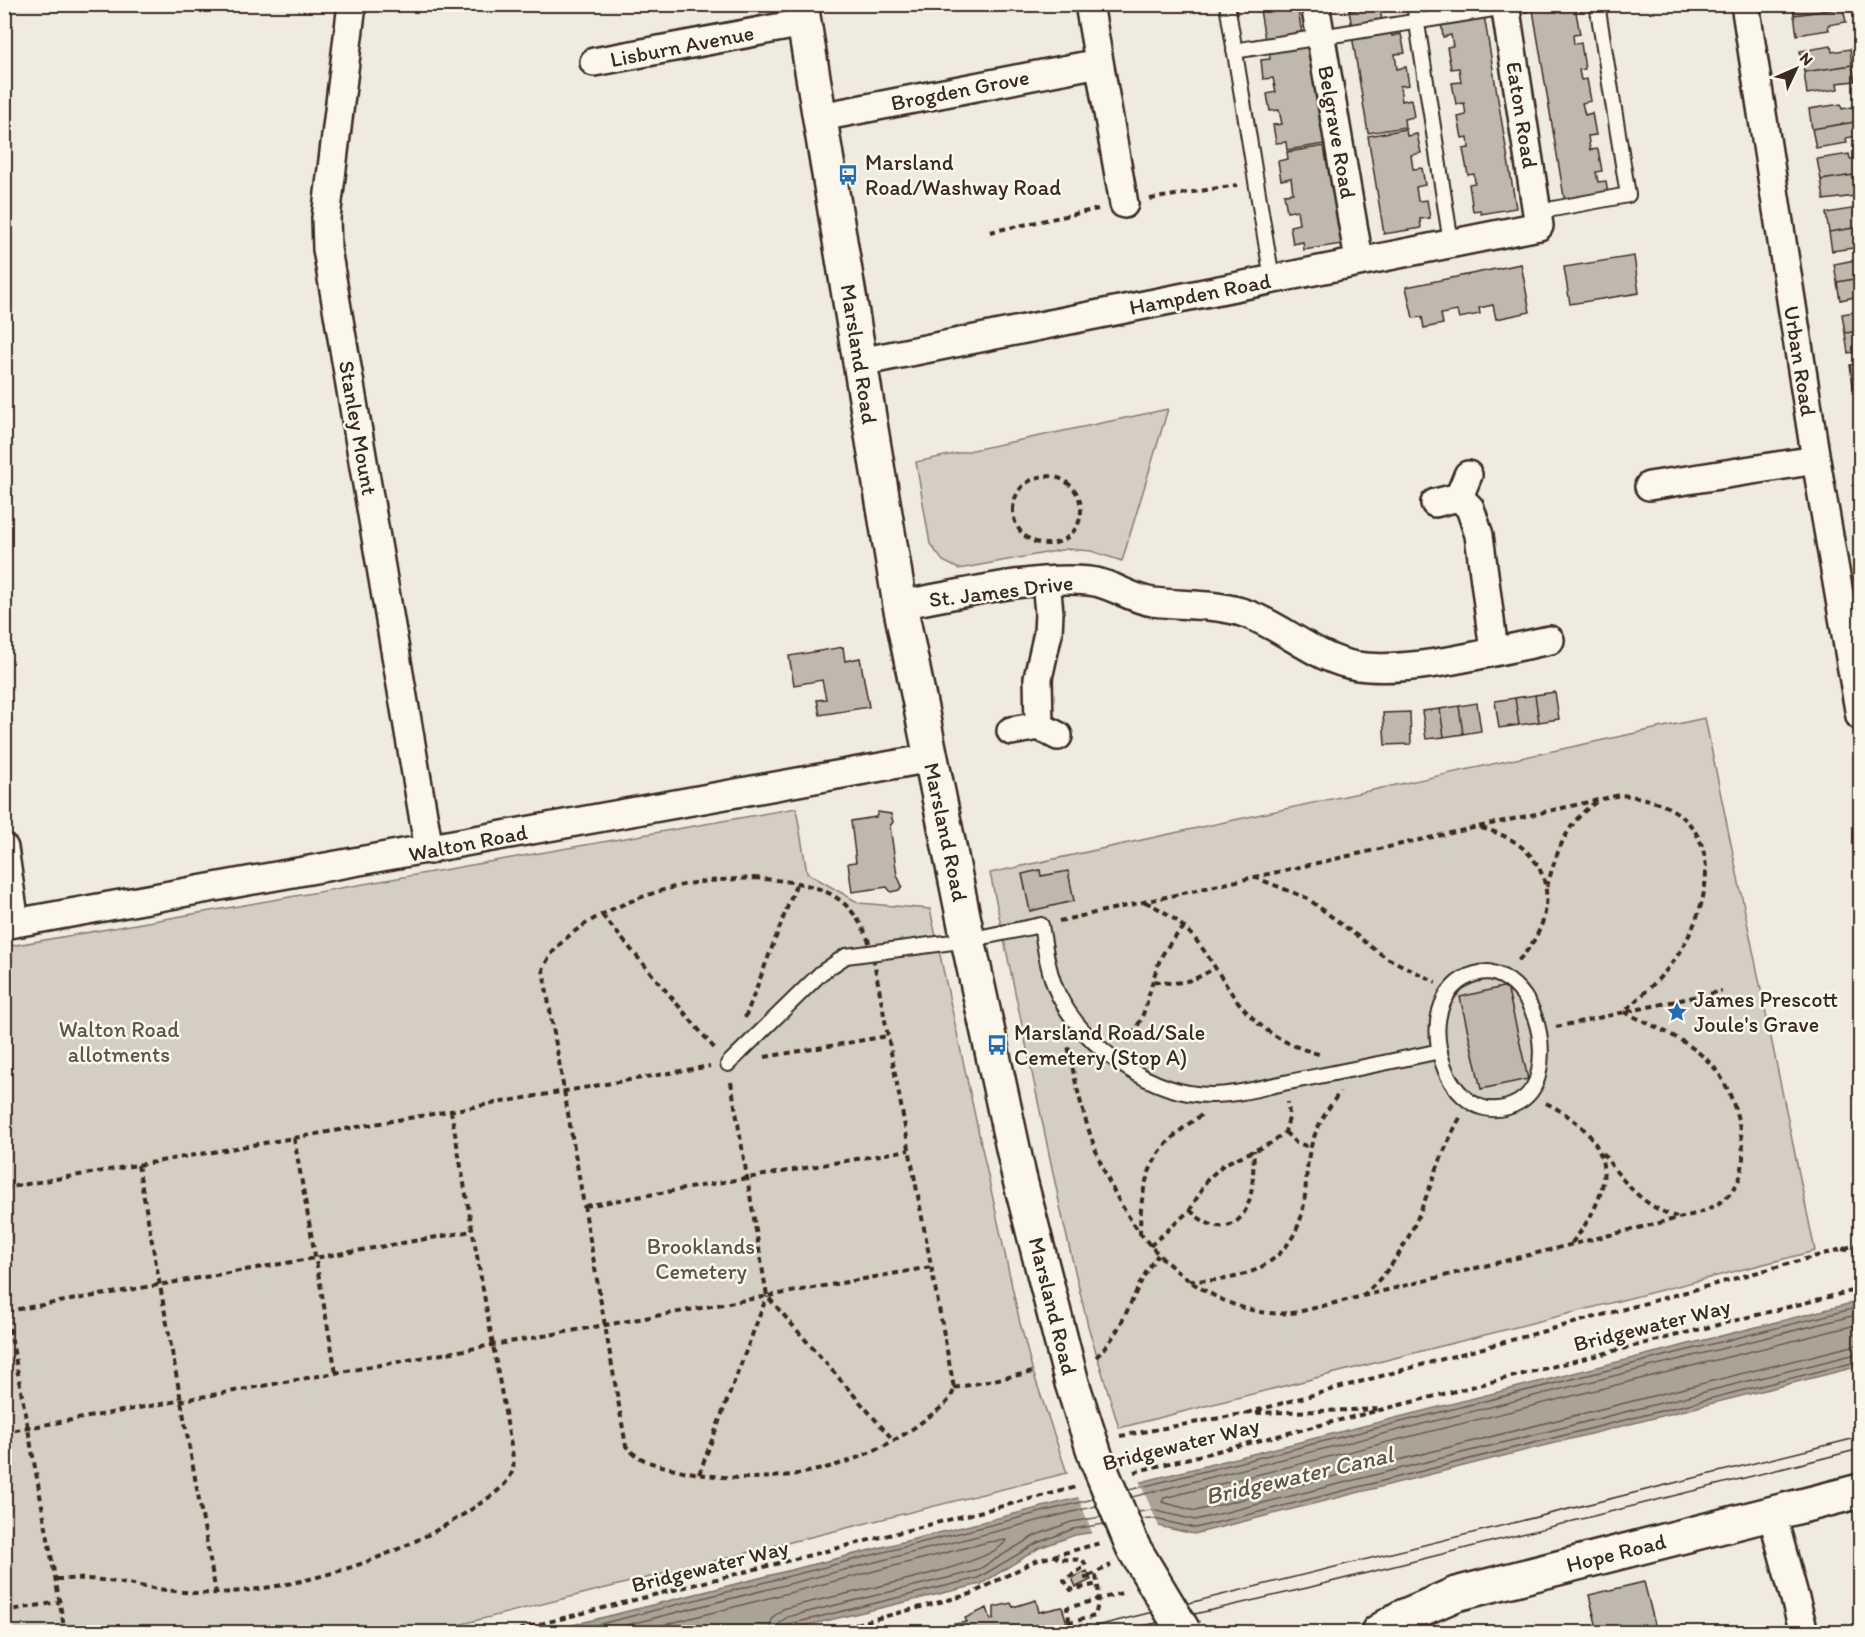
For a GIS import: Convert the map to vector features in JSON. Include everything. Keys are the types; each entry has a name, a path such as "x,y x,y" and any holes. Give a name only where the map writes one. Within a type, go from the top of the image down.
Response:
{"main road":[{"name":"Marsland Road","path":"803,14 900,605 1019,1176 1091,1462 1114,1503 1153,1584 1184,1632"},
{"name":"Hope Road","path":"1352,1632 1389,1625 1455,1594 1860,1491"}],"street":[{"name":"Stanley Mount","path":"352,4 326,218 327,249 429,850"},
{"path":"1089,4 1124,204"},
{"name":"Belgrave Road","path":"1316,4 1359,260"},
{"name":"Urban Road","path":"1745,4 1816,460 1860,716"},
{"name":"Eaton Road","path":"1511,6 1538,219"},
{"name":"Lisburn Avenue","path":"594,62 803,14"},
{"name":"Brogden Grove","path":"821,117 1099,63"},
{"name":"Hampden Road","path":"860,362 1451,243 1538,219"},
{"path":"1649,486 1688,468 1816,460"},
{"path":"1454,492 1470,508 1479,535 1494,651"},
{"path":"1011,731 1049,731 1038,678 1050,613 1046,581"},
{"name":"St. James Drive","path":"900,605 1046,581 1092,581 1148,601 1210,606 1246,614 1329,659 1357,666 1382,668 1408,666 1550,640"},
{"name":"Walton Road","path":"10,924 251,879 429,850 702,797 931,758"},
{"path":"4,848 10,924"},
{"path":"1772,1514 1804,1632"}],"lane":[{"path":"1227,4 1272,279"},
{"path":"1414,4 1451,243"},
{"path":"1538,219 1628,195 1598,4"},
{"path":"1234,51 1320,35 1511,6"},
{"path":"728,1064 821,973 846,956 968,940 1041,925 1048,963 1058,994 1072,1018 1093,1041 1114,1058 1148,1078 1182,1092 1212,1095 1240,1093 1440,1051"},
{"path":"1474,973 1504,975 1526,999 1538,1030 1541,1064 1537,1082 1529,1095 1517,1104 1502,1108 1485,1108 1470,1103 1451,1081 1440,1051 1439,1017 1449,988 1460,978 1474,973"}],"path":[{"path":"1046,476 1057,477 1076,490 1082,513 1072,533 1062,540 1041,543 1022,532 1016,523 1014,502 1025,483 1046,476"},
{"path":"1041,925 1620,795 1640,797 1674,810 1698,832 1706,863 1703,902 1686,941 1670,966 1624,1012"},
{"path":"1504,975 1525,954 1542,929 1546,915 1547,887 1566,833 1576,818 1602,799"},
{"path":"1478,827 1497,832 1521,846 1541,871 1547,887"},
{"path":"1253,877 1307,898 1385,957 1449,988"},
{"path":"754,878 797,882 825,890 845,903 858,917 872,951 954,1388 948,1402 895,1442 836,1465 804,1473 739,1478 699,1474 645,1461 633,1455 626,1446 543,970 548,955 602,915 637,898 673,887 754,878"},
{"path":"744,1021 797,882"},
{"path":"1145,902 1161,909 1185,926 1246,1011 1281,1040 1300,1048 1366,1067"},
{"path":"602,915 728,1064 766,1296 699,1474"},
{"path":"1114,1058 1141,1022 1148,1007 1164,952 1185,926"},
{"path":"1154,981 1178,984 1191,981 1216,967"},
{"path":"1538,1030 1722,991"},
{"path":"1066,1038 1086,1121 1103,1170 1114,1194 1140,1235 1158,1255 1186,1279 1229,1303 1271,1314 1298,1312 1360,1297 1709,1209 1720,1203 1738,1184 1745,1160 1735,1110 1722,1078 1711,1064 1676,1038 1624,1012"},
{"path":"4,1188 888,1036"},
{"path":"1186,1279 1207,1281 1247,1275 1266,1265 1282,1252 1295,1233 1302,1215 1311,1147 1326,1112 1339,1093 1366,1067"},
{"path":"1150,1246 1190,1210 1215,1172 1235,1158 1271,1143 1285,1132 1289,1118 1285,1083"},
{"path":"1140,1235 1143,1187 1159,1151 1190,1122 1240,1093"},
{"path":"1529,1095 1566,1113 1582,1125 1630,1189 1660,1212 1677,1217"},
{"path":"1360,1297 1377,1284 1402,1249 1424,1208 1454,1128 1470,1103"},
{"path":"56,1579 99,1580 171,1591 216,1593 284,1584 361,1564 409,1546 493,1495 507,1480 513,1469 512,1450 451,1111"},
{"path":"1285,1132 1296,1143 1311,1147"},
{"path":"294,1138 336,1373"},
{"path":"585,1206 747,1180 909,1150"},
{"path":"1190,1210 1198,1218 1215,1227 1223,1228 1239,1220 1249,1198 1254,1150"},
{"path":"1570,1245 1597,1203 1604,1169 1601,1150"},
{"path":"138,1165 216,1593"},
{"path":"7,1311 472,1231"},
{"path":"1247,1413 1860,1244"},
{"path":"1841,1249 1860,1253"},
{"path":"1096,1358 1116,1334 1138,1284 1158,1255"},
{"path":"4,1432 931,1267"},
{"name":"Bridgewater Way","path":"1130,1473 1860,1289"},
{"path":"4,1296 65,1632"},
{"path":"766,1296 895,1442"},
{"path":"954,1388 1033,1372"},
{"path":"1247,1413 1390,1409"},
{"name":"Bridgewater Way","path":"509,1632 1091,1462 1120,1436 1247,1413"},
{"path":"825,1632 971,1594 1016,1569 1053,1555 1130,1535"},
{"path":"1053,1555 1059,1559 1083,1560 1086,1566 1064,1580 1071,1590 1098,1584"},
{"path":"1084,1578 1095,1577 1098,1584 1100,1595 1095,1616 1067,1621 1069,1618 1067,1608 1085,1603 1153,1584"},
{"path":"4,1611 60,1602"}],"green space":[{"path":"1168,409 1122,561 1091,551 1067,549 959,569 943,561 930,544 916,462"},
{"path":"1705,718 1815,1251 1119,1428 1088,1326 1064,1225 990,873"},
{"name":"Brooklands Cemetery","path":"796,808 807,873 859,903 930,909 1020,1323 1033,1372 1067,1473 430,1632 5,1632 5,947"}],"water":[{"name":"Bridgewater Canal","path":"1860,1301 1860,1366 1194,1534 1149,1524 1075,1535 1039,1548 981,1584 779,1632 545,1632"}],"pier":[{"path":"1138,1478 1160,1529 1149,1527 1093,1535 1077,1494"}],"building":[{"path":"1259,4 1297,4 1302,34 1265,40"},
{"path":"1348,4 1379,4 1380,6 1349,11"},
{"path":"1566,4 1568,8 1575,7 1580,34 1573,35 1574,44 1581,43 1585,69 1579,70 1581,80 1587,79 1591,101 1582,103 1585,115 1592,113 1596,135 1588,136 1590,150 1598,149 1602,171 1596,172 1598,182 1606,181 1608,196 1565,203 1533,10"},
{"path":"1793,4 1843,4 1843,8 1794,15"},
{"path":"1380,6 1382,22 1352,27 1349,11"},
{"path":"1843,8 1846,22 1828,25 1829,30 1797,35 1794,15"},
{"path":"1484,15 1516,208 1481,214 1480,210 1473,211 1469,184 1475,183 1474,174 1468,175 1463,149 1469,148 1468,137 1462,138 1458,117 1466,115 1464,103 1456,104 1452,83 1461,82 1459,68 1451,69 1447,47 1453,46 1451,35 1443,37 1441,22"},
{"path":"1390,29 1392,36 1401,34 1405,53 1395,54 1397,69 1406,67 1409,85 1400,86 1402,101 1411,99 1414,117 1404,119 1405,127 1368,133 1352,35"},
{"path":"1308,46 1325,144 1287,150 1286,142 1276,143 1273,125 1282,124 1279,110 1270,111 1267,94 1276,92 1273,78 1263,79 1261,60 1270,59 1269,52"},
{"path":"1831,46 1832,52 1850,49 1852,65 1804,72 1800,51"},
{"path":"1852,65 1855,81 1837,83 1838,89 1807,94 1804,72"},
{"path":"1841,104 1842,109 1853,107 1855,122 1812,129 1809,109"},
{"path":"1855,122 1857,136 1846,138 1847,143 1816,148 1812,129"},
{"path":"1406,129 1407,136 1417,134 1421,153 1411,155 1413,169 1422,168 1425,185 1416,187 1418,201 1427,200 1430,218 1420,219 1421,228 1384,234 1368,136"},
{"path":"1325,146 1342,244 1304,250 1303,242 1293,244 1290,226 1299,224 1297,210 1287,212 1284,194 1293,193 1291,178 1281,180 1278,161 1288,159 1287,152"},
{"path":"1849,154 1850,159 1860,158 1860,174 1821,180 1817,159"},
{"path":"1860,174 1860,190 1854,190 1855,196 1824,200 1821,180"},
{"path":"1857,208 1858,213 1860,212 1860,227 1829,232 1826,213"},
{"path":"1860,227 1860,247 1832,251 1829,232"},
{"path":"1634,256 1639,293 1570,304 1564,267"},
{"path":"1860,259 1860,278 1837,282 1834,264"},
{"path":"1521,264 1530,312 1496,319 1493,305 1479,308 1480,314 1459,318 1457,311 1441,314 1443,324 1424,328 1422,317 1413,318 1406,287"},
{"path":"1860,278 1860,296 1840,300 1837,282"},
{"path":"1860,311 1860,331 1845,333 1842,314"},
{"path":"1860,331 1860,351 1848,353 1845,333"},
{"path":"1860,363 1860,383 1853,385 1850,365"},
{"path":"1860,383 1860,403 1856,404 1853,385"},
{"path":"843,647 845,661 860,658 869,707 820,715 817,700 826,699 822,680 794,685 789,656"},
{"path":"1555,692 1559,719 1539,722 1535,695"},
{"path":"1535,695 1539,722 1519,725 1515,698"},
{"path":"1515,698 1519,725 1499,728 1495,701"},
{"path":"1477,703 1481,731 1463,734 1459,706"},
{"path":"1459,706 1463,734 1444,737 1440,709"},
{"path":"1440,709 1444,737 1426,739 1422,711"},
{"path":"1410,712 1411,744 1385,745 1383,713"},
{"path":"878,812 891,814 893,822 890,826 897,875 902,886 899,890 891,892 887,887 852,892 848,863 856,862 851,821 876,817"},
{"path":"1040,870 1041,876 1068,871 1074,901 1030,911 1022,874"},
{"path":"1507,986 1528,1079 1481,1089 1460,997"},
{"path":"1087,1571 1091,1580 1076,1587 1072,1578"},
{"path":"1644,1582 1656,1629 1664,1627 1666,1632 1598,1632 1589,1595"},
{"path":"1036,1600 1039,1612 1062,1607 1067,1623 1030,1632 957,1632 954,1624 967,1622 965,1618 987,1608 991,1620 994,1618 994,1607 1011,1603 1013,1607"}],"tram line":[{"path":"1072,1632 1860,1437"},
{"path":"1117,1632 1307,1588 1860,1449"}],"place":[{"name":"Marsland Road/Washway Road","path":"848,175"},
{"name":"James Prescott Joule's Grave","path":"1677,1012"},
{"name":"Marsland Road/Sale Cemetery (Stop A)","path":"997,1045"}],"park label":[{"name":"Walton Road allotments","path":"119,1042"}]}
